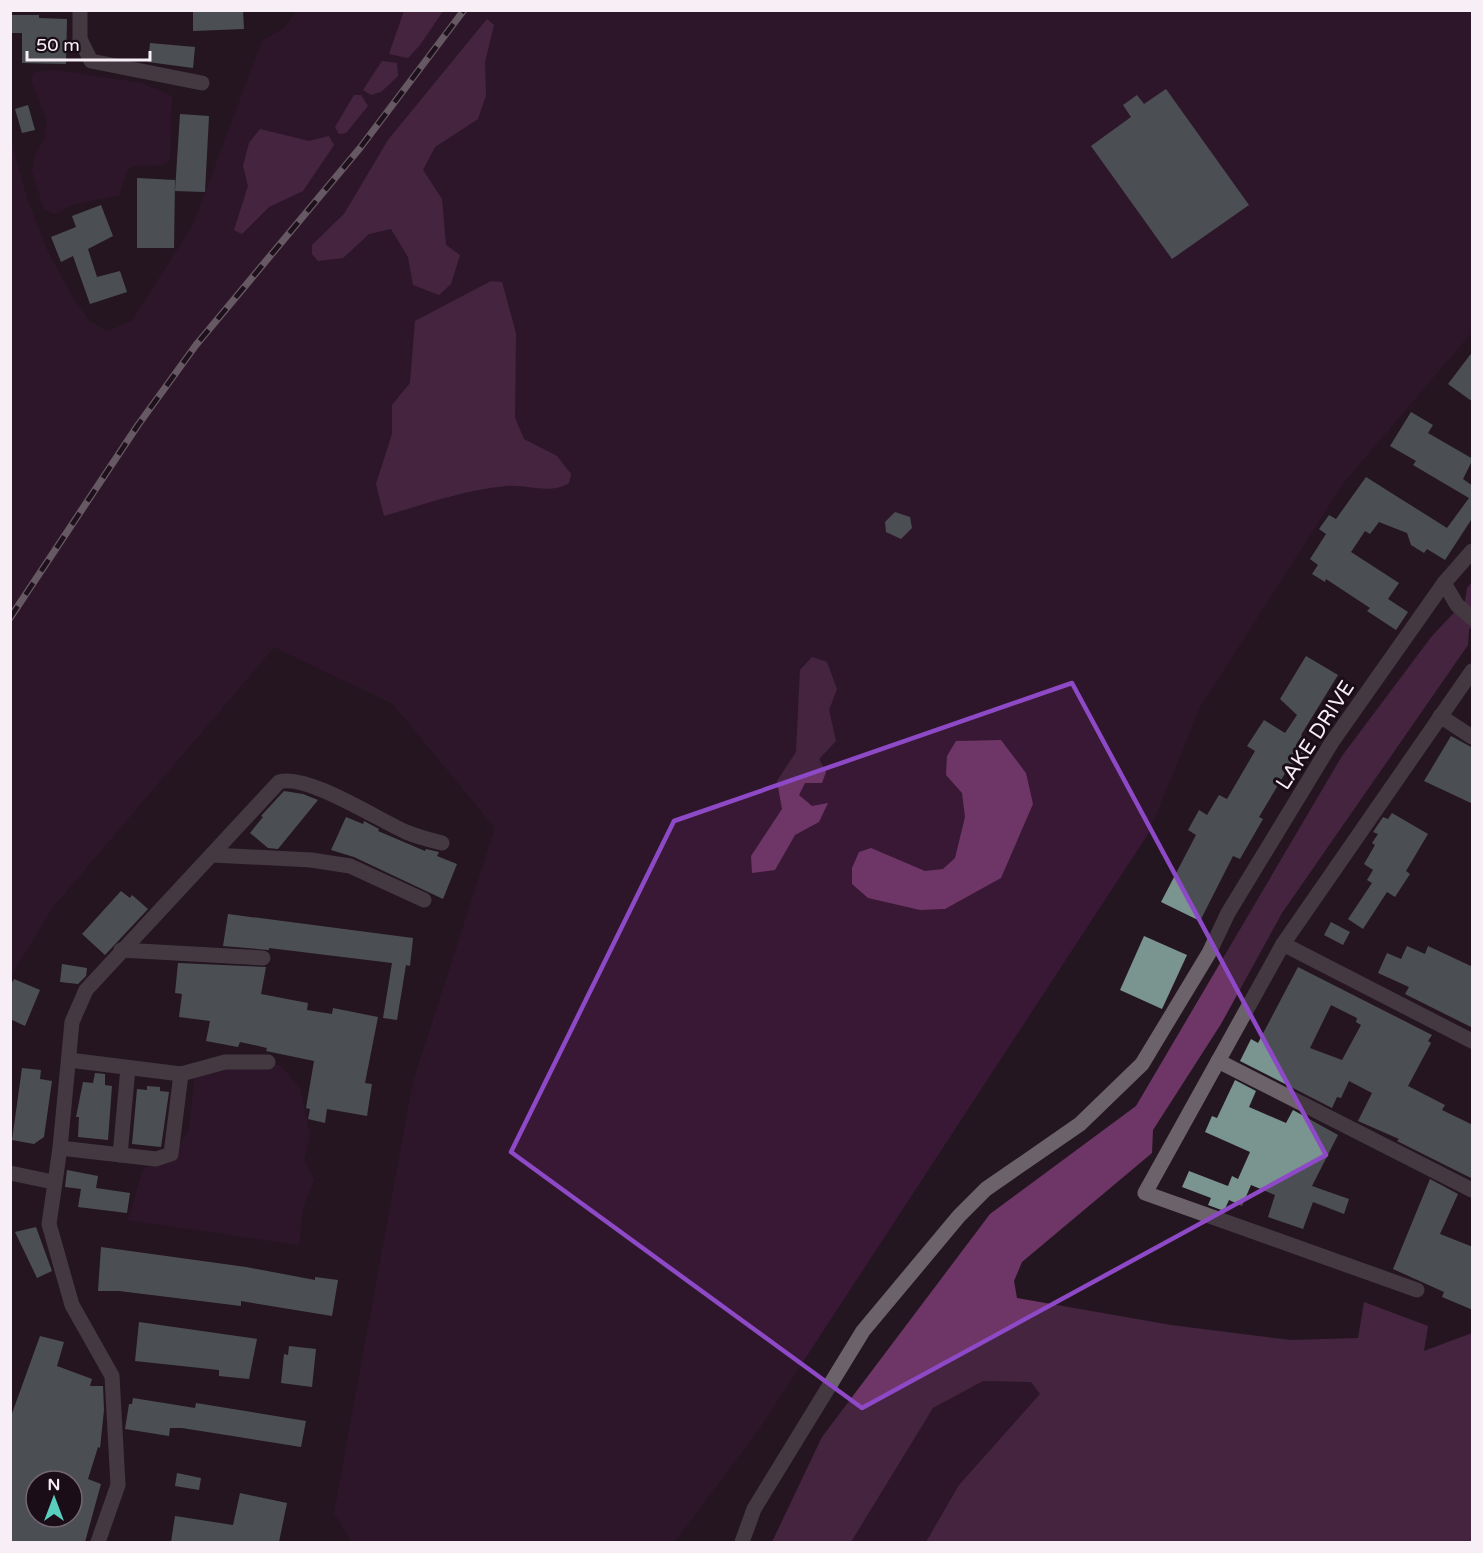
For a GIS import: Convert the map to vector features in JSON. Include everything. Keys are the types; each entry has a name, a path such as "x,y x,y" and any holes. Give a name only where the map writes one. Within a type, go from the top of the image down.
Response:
{"street":[{"path":"80,10 80,39 90,61 202,83"},
{"name":"LAKE DRIVE","path":"742,1542 754,1509 863,1331 959,1216 986,1189 1080,1124 1142,1064 1209,953 1228,913 1332,742 1444,583 1473,551"},
{"path":"1444,583 1457,604 1473,618"},
{"path":"1416,1290 1145,1193 1283,944 1473,671"},
{"path":"1440,716 1473,737"},
{"path":"98,1542 118,1485 112,1376 72,1305 48,1224 60,1148 72,1022 86,990 279,782 288,778 309,783 409,833 442,843"},
{"path":"213,855 310,860 350,866 423,900"},
{"path":"1283,944 1473,1041"},
{"path":"121,950 263,958"},
{"path":"69,1060 181,1074 225,1062 268,1062"},
{"path":"1218,1061 1473,1190"},
{"path":"120,1155 128,1068"},
{"path":"60,1148 156,1159 171,1154 181,1074"},
{"path":"10,1173 53,1182"}],"highlighted area":[{"path":"1072,683 1326,1155 862,1408 511,1152 674,821"}],"shaded area":[{"path":"297,11 1472,11 1472,332 1344,482 1200,707 1148,834 761,1426 674,1542 352,1542 334,1513 413,1082 495,828 393,704 274,647 53,907 11,975 10,137 27,199 48,252 74,300 89,321 108,331 132,321 193,225 262,41 285,27"},
{"path":"404,11 443,11 420,45 408,58 389,54"},
{"path":"487,19 494,25 485,62 486,95 478,119 435,147 423,170 442,199 446,245 460,255 451,284 439,295 413,285 408,257 391,229 369,234 343,258 318,261 312,254 312,245 344,214 388,140"},
{"path":"382,61 397,63 398,76 381,92 371,95 363,90"},
{"path":"56,70 141,83 172,96 170,159 163,165 132,166 127,170 119,195 71,205 55,214 44,210 32,170 36,153 44,140 47,121 31,80 35,72"},
{"path":"354,95 361,95 368,106 346,133 339,134 335,127"},
{"path":"260,129 309,141 329,136 334,145 303,191 269,207 242,234 234,230 248,186 243,166 249,143"},
{"path":"491,281 502,282 516,333 515,418 524,439 557,456 571,474 569,483 547,489 506,486 475,491 384,516 376,484 392,434 392,405 410,383 415,321"},
{"path":"1472,582 1472,626 1469,630 1468,645 1282,913 1221,1024 1153,1130 1152,1153 1022,1262 1014,1281 1017,1298 1171,1325 1291,1340 1358,1338 1364,1302 1428,1326 1424,1351 1472,1333 1472,1542 926,1542 959,1485 1040,1394 1031,1382 983,1381 933,1408 851,1542 772,1542 822,1437 990,1214 1136,1106 1342,756 1432,636 1465,601 1467,588"},
{"path":"812,657 827,662 837,689 829,710 836,741 819,759 826,772 822,783 805,783 799,795 812,806 828,803 819,822 795,835 775,870 752,873 751,856 782,809 777,781 796,752 800,670"},
{"path":"1001,740 1026,773 1033,804 1001,878 945,909 920,910 868,898 852,884 852,868 859,852 871,848 925,871 943,869 955,858 965,817 962,793 946,775 947,756 956,741"},
{"path":"231,1062 280,1065 300,1089 310,1135 304,1160 314,1180 303,1207 299,1245 128,1220 143,1170 174,1155 189,1129 195,1074"},
{"path":"983,1381 1031,1382 1040,1394 959,1485 926,1542 851,1542 933,1408"}],"building":[{"path":"193,10 243,10 244,29 193,31"},
{"path":"10,15 39,15 39,18 67,19 66,64 22,63 22,33 10,33"},
{"path":"150,43 195,47 193,68 148,62"},
{"path":"1166,89 1249,205 1172,259 1091,146 1131,117 1123,105 1137,95 1144,104"},
{"path":"28,105 35,130 22,133 15,109"},
{"path":"180,114 209,116 205,192 175,191"},
{"path":"137,178 175,180 174,248 137,248"},
{"path":"101,205 113,236 88,249 97,277 120,271 127,292 90,304 73,256 61,262 51,237 76,227 72,216"},
{"path":"1473,351 1473,402 1448,384"},
{"path":"1411,412 1433,425 1428,433 1473,459 1463,479 1473,486 1473,517 1445,560 1427,549 1424,553 1411,545 1407,533 1379,522 1370,534 1365,531 1351,552 1399,583 1388,599 1408,612 1396,630 1367,611 1370,608 1326,579 1325,582 1312,574 1318,565 1310,559 1326,534 1319,529 1329,515 1336,519 1366,477 1447,528 1469,498 1413,465 1416,461 1390,446"},
{"path":"895,512 910,517 912,528 901,539 886,532 885,522"},
{"path":"1306,656 1338,675 1301,735 1312,743 1292,774 1287,770 1259,817 1263,819 1240,859 1233,856 1200,921 1161,902 1196,835 1188,830 1199,810 1207,815 1219,795 1227,799 1255,751 1247,746 1264,720 1285,733 1297,715 1280,699"},
{"path":"1451,736 1473,748 1473,804 1424,781"},
{"path":"284,791 303,794 318,800 278,849 268,848 250,833 263,817 261,816"},
{"path":"1392,813 1428,834 1406,871 1410,874 1395,897 1387,892 1363,929 1348,919 1372,883 1367,880 1373,870 1364,864 1375,845 1372,843 1378,834 1373,832 1383,817 1388,819"},
{"path":"346,817 363,824 364,821 379,829 378,831 425,851 426,849 439,852 437,856 457,864 443,899 354,857 331,850"},
{"path":"121,891 130,898 132,895 148,909 105,955 82,934"},
{"path":"228,914 413,938 410,966 406,965 397,1020 383,1018 392,963 269,948 269,950 223,946"},
{"path":"1331,922 1350,932 1343,945 1324,935"},
{"path":"1144,936 1187,955 1162,1009 1120,990"},
{"path":"1407,946 1425,954 1428,946 1473,967 1473,1028 1405,994 1409,987 1378,973 1387,953 1401,959"},
{"path":"178,963 266,967 261,994 308,1003 307,1010 332,1014 333,1008 378,1017 365,1083 372,1084 367,1116 327,1109 325,1123 308,1119 310,1109 306,1108 314,1061 266,1051 267,1048 240,1042 238,1047 206,1041 210,1021 179,1017 182,994 175,993"},
{"path":"62,964 87,968 86,976 78,984 60,982"},
{"path":"1298,967 1432,1035 1428,1041 1431,1043 1408,1086 1445,1105 1442,1110 1473,1125 1473,1179 1397,1141 1399,1139 1358,1121 1372,1093 1349,1081 1341,1098 1337,1097 1332,1108 1240,1061 1251,1039 1258,1043","holes":["1331,1005 1357,1018 1356,1022 1361,1025 1342,1060 1310,1048"]},
{"path":"14,979 40,990 25,1026 10,1019 10,986"},
{"path":"22,1068 41,1070 40,1079 52,1081 44,1137 34,1144 12,1140"},
{"path":"95,1073 105,1074 105,1085 112,1086 108,1140 78,1137 79,1117 76,1117 83,1082 93,1083"},
{"path":"1235,1080 1256,1091 1249,1107 1286,1123 1293,1110 1338,1135 1312,1186 1349,1199 1344,1214 1313,1202 1303,1229 1268,1217 1275,1195 1251,1185 1242,1206 1229,1200 1224,1211 1208,1205 1211,1198 1182,1187 1189,1171 1228,1186 1232,1176 1238,1179 1250,1152 1205,1132 1212,1116 1217,1118"},
{"path":"147,1086 160,1087 160,1091 169,1092 161,1147 132,1144 137,1089 147,1090"},
{"path":"67,1170 98,1176 96,1188 130,1193 127,1213 78,1207 81,1189 65,1187"},
{"path":"1430,1179 1458,1194 1440,1234 1473,1247 1473,1310 1442,1297 1444,1292 1393,1269"},
{"path":"36,1227 52,1271 37,1278 15,1232"},
{"path":"101,1247 246,1267 315,1280 315,1277 338,1280 332,1316 241,1301 241,1306 119,1291 98,1291"},
{"path":"139,1322 257,1339 249,1379 219,1376 219,1370 135,1361"},
{"path":"40,1336 64,1342 57,1366 92,1379 90,1386 103,1386 104,1410 100,1448 98,1447 88,1479 101,1484 85,1542 10,1542 10,1419"},
{"path":"289,1346 316,1349 312,1387 281,1383 284,1354 288,1355"},
{"path":"133,1398 195,1408 196,1403 306,1421 301,1447 182,1428 170,1428 169,1436 125,1429 129,1404 132,1404"},
{"path":"177,1473 201,1478 199,1490 175,1486"},
{"path":"240,1493 287,1503 279,1542 171,1542 175,1516 233,1525"}],"railway":[{"path":"10,618 138,425 196,345 360,148 464,10"}]}
